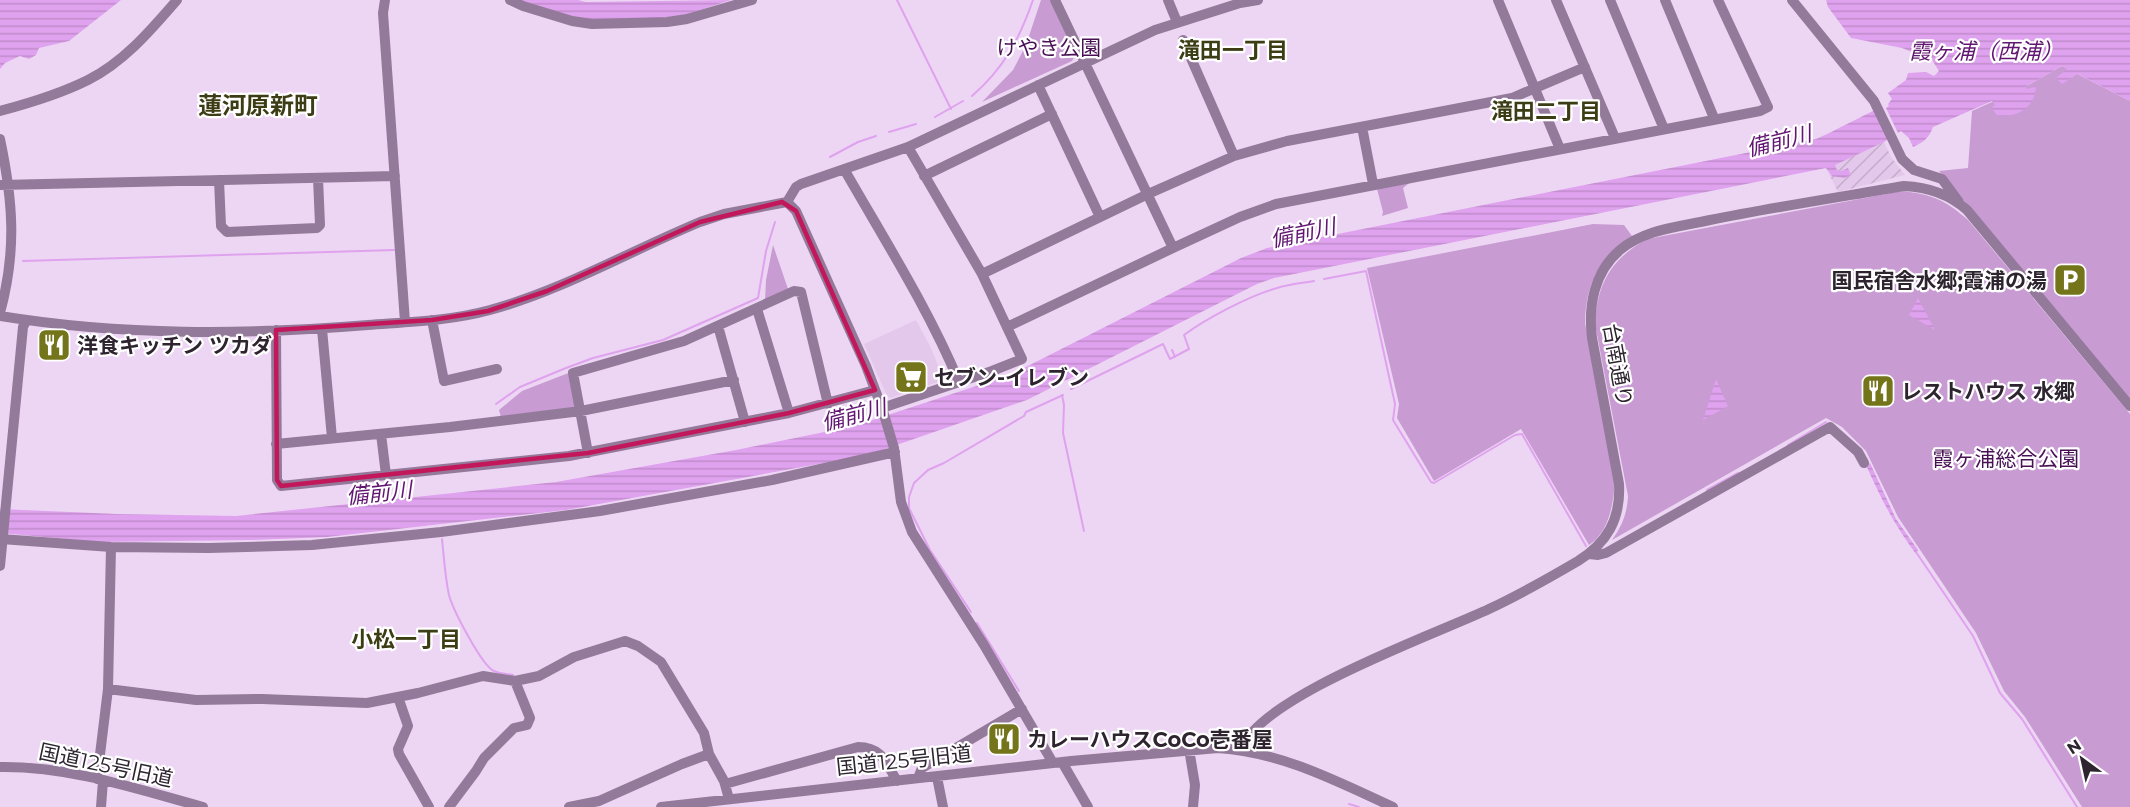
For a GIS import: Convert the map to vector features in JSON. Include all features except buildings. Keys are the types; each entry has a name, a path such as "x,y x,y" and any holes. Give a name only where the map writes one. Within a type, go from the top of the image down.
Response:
{"street":[{"path":"0,111 65,90 105,70 152,29 177,0"},
{"path":"385,0 383,13 405,322"},
{"path":"510,0 572,21 591,24 668,22 687,19 752,0"},
{"path":"1055,0 1173,248"},
{"path":"1168,0 1177,22"},
{"path":"0,139 5,185 11,206 11,247 7,284 0,314 26,321 100,329 225,333 322,329 432,320 473,314 518,301 547,291 699,222 724,214 787,202 801,184 908,147 1177,22 1239,1 1258,0"},
{"path":"1498,0 1560,149"},
{"path":"1556,0 1615,138"},
{"path":"1610,0 1664,129"},
{"path":"1665,0 1714,118"},
{"path":"1007,327 1260,209 1373,184 1760,111 1768,106 1718,0"},
{"path":"1792,0 1868,92 1908,166 1942,179 1960,204"},
{"path":"1183,40 1234,156"},
{"path":"982,274 1148,194 1234,156 1265,146 1512,98 1585,67"},
{"path":"1038,85 1100,217"},
{"path":"924,176 1052,114"},
{"path":"1362,127 1373,184"},
{"path":"883,410 1022,359 982,274 908,147"},
{"path":"844,169 931,321 959,382"},
{"path":"5,185 394,176"},
{"path":"219,180 221,226 227,232 317,228 320,225 318,178"},
{"name":"台南通り","path":"1241,750 1245,740 1262,723 1306,692 1490,609 1589,554 1604,540 1615,521 1620,499 1590,314 1597,283 1609,262 1630,243 1651,233 1738,214 1905,186 1932,190 1960,204 2130,406"},
{"path":"787,202 796,211 883,410 894,450 901,502 912,532 1022,709 1088,807"},
{"path":"588,453 573,373 684,341 794,291 801,292 828,404"},
{"path":"757,309 789,413"},
{"path":"432,320 444,381 497,369"},
{"path":"0,566 23,327 26,321"},
{"path":"718,326 745,422"},
{"path":"322,329 332,438"},
{"path":"276,330 277,480 281,486 588,453 789,413 875,390"},
{"path":"276,444 581,411 734,380"},
{"path":"1589,554 1606,553 1830,427 1858,452 1864,463"},
{"path":"381,434 386,475"},
{"path":"2,537 111,547 198,548 312,545 469,529 580,514 772,480 894,450"},
{"path":"101,807 100,780 108,689 111,547"},
{"path":"108,689 196,700 262,699 367,703 483,676 514,681 539,676 574,657 625,641 638,646 661,662 704,733 709,754 725,784 729,799"},
{"path":"449,807 484,758 514,728 527,725 530,717 514,681"},
{"path":"398,697 408,726 398,749 399,754 429,807"},
{"path":"918,778 922,768 1022,709"},
{"path":"725,784 858,747 870,747 879,752 897,781"},
{"name":"国道125号旧道","path":"661,807 1189,749 1218,748 1241,750 1281,759 1393,807"},
{"path":"1189,749 1195,785 1193,807"},
{"path":"569,807 599,801 709,754"},
{"name":"国道125号旧道","path":"0,768 45,769 100,780 203,807"},
{"path":"937,777 943,807"}],"highlighted area":[{"path":"782,202 796,211 875,390 789,413 588,453 281,486 277,480 276,330 432,320 488,311 547,291 700,222"}],"shaded area":[{"path":"1884,142 1891,157 1905,175 1838,192 1826,168"},
{"path":"916,320 944,380 890,398 887,396 864,344"}],"green space":[{"name":"けやき公園","path":"1041,0 1050,0 1076,54 1072,61 982,102 1013,70 1026,45"},
{"path":"2062,66 2130,101 2130,401 1939,171 1968,168 1972,111 2025,87"},
{"path":"1413,180 1403,188 1408,208 1382,216 1376,185"},
{"name":"霞ヶ浦総合公園","path":"1902,191 1938,199 1968,220 2130,414 2130,807 2082,807 2025,717 2004,691 1976,633 1898,517 1866,451 1842,427 1826,418 1612,540 1623,520 1628,496 1595,324 1596,310 1603,285 1615,264 1647,239"},
{"path":"1593,224 1624,225 1632,236 1611,253 1596,273 1586,309 1585,323 1615,482 1609,517 1596,540 1589,545 1521,429 1434,481 1397,418 1399,404 1367,268"},
{"path":"773,245 788,289 765,300 766,280"},
{"path":"571,372 576,405 574,408 501,417 499,410 522,391"}],"water":[{"path":"0,0 121,0 69,41 39,48 36,55 29,59 20,56 5,63 0,69"},
{"path":"520,0 586,2 731,0 688,14 662,18 590,21"},
{"name":"霞ヶ浦（西浦）","path":"1826,0 2130,0 2130,101 2078,74 2062,84 2056,78 2067,69 2062,66 2025,87 2027,89 2036,86 2033,100 2024,110 2011,115 1997,115 1991,108 1995,105 1992,101 1933,127 1926,139 1913,147 1909,138 1901,131 1898,133 1886,108 1892,99 1888,93 1906,80 1908,73 1926,72 1934,76 1939,71 1932,60 1902,48 1851,38 1828,7"},
{"path":"1882,107 1894,135 1835,165 1837,170 1841,171 1848,168 1851,175 1844,178 1832,176 1826,168 1274,278 1257,284 1027,400 882,450 846,459 566,510 327,537 100,542 0,533 0,509 236,516 556,482 854,426 1010,375 1241,258 1267,248 1816,139"},
{"path":"1918,298 1935,330 1909,315"},
{"path":"1716,379 1728,406 1703,420"},
{"path":"1870,463 1896,519 1918,550 1916,554 1883,500 1866,465"}],"waterway":[{"path":"897,0 951,109"},
{"path":"972,96 1002,64 1016,41 1033,0"},
{"path":"935,117 963,101"},
{"path":"889,132 916,124"},
{"path":"830,157 858,142 876,136"},
{"path":"496,404 520,387 566,368 593,358 663,340 758,298 766,251 775,222"},
{"path":"23,261 394,250"},
{"path":"1324,279 1366,271 1395,404 1393,420 1431,482 1434,483 1515,435 1522,434 1586,546"},
{"path":"1071,389 1163,344 1170,359 1189,349 1184,335 1216,315 1266,292 1314,281"},
{"path":"1172,350 1175,357"},
{"path":"1062,395 1063,433 1084,531"},
{"path":"971,612 930,550 909,508 909,497 914,483 928,470 1024,416 1026,412 1063,395"},
{"path":"1788,445 1826,422"},
{"path":"1707,490 1738,473"},
{"path":"442,539 449,595 462,624 489,667 496,672 513,675"},
{"path":"1916,552 1973,636 2000,693 2022,719 2077,807"},
{"path":"977,623 1019,691"},
{"path":"1349,804 1359,807"}],"place":[{"name":"国民宿舎水郷;霞浦の湯","path":"2070,280"},
{"name":"洋食キッチン ツカダ","path":"54,345"},
{"name":"セブン-イレブン","path":"911,377"},
{"name":"レストハウス 水郷","path":"1878,391"},
{"name":"カレーハウスCoCo壱番屋","path":"1004,739"}],"district":[{"name":"滝田一丁目","path":"1233,50"},
{"name":"蓮河原新町","path":"258,105"},
{"name":"滝田二丁目","path":"1546,111"},
{"name":"小松一丁目","path":"406,639"}],"water label":[{"name":"備前川","path":"1779,141"},
{"name":"備前川","path":"1303,233"},
{"name":"備前川","path":"854,415"},
{"name":"備前川","path":"379,493"}]}
